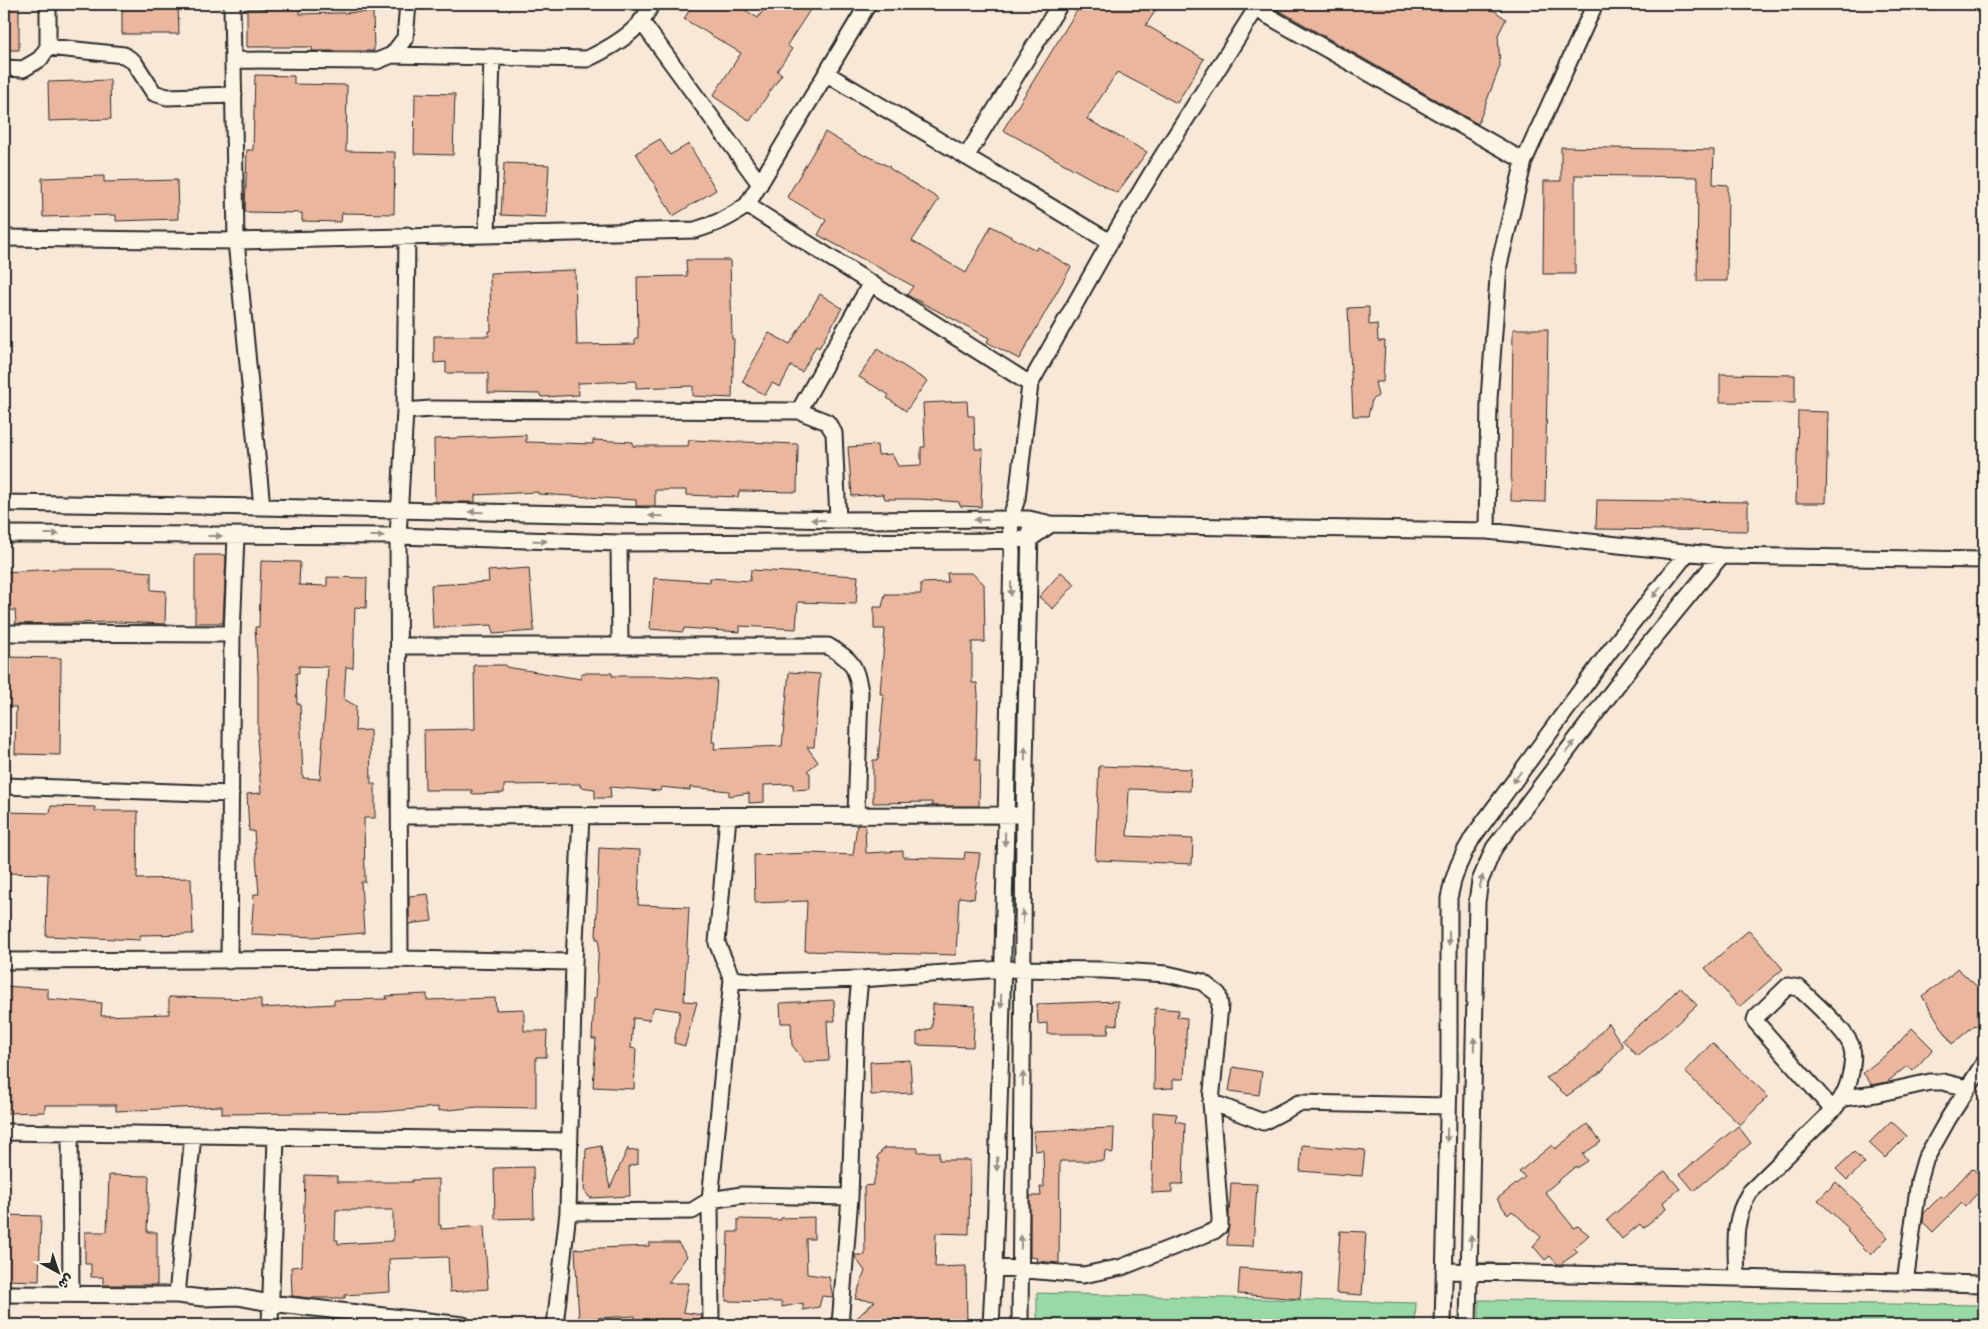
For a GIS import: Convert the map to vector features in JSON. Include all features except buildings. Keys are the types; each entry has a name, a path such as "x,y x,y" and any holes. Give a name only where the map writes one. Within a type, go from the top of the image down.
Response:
{"street":[{"path":"4,68 23,69 40,59 48,47 48,4"},
{"path":"232,4 236,241 262,507"},
{"path":"392,55 405,38 408,4"},
{"path":"233,60 377,61 392,55 587,59 604,52 641,21 652,4"},
{"path":"4,238 236,241 695,230 731,217 747,205 868,4"},
{"path":"966,157 1060,4"},
{"path":"1487,531 1489,399 1499,265 1524,162 1595,4"},
{"path":"990,1325 994,1267 1001,1043 1012,540 1010,520 1017,499 1030,384 1110,242 1258,6 1524,162"},
{"path":"641,21 760,184"},
{"path":"48,47 124,55 134,62 154,93 167,97 234,95"},
{"path":"487,234 492,57"},
{"path":"827,74 1110,242"},
{"path":"747,205 1030,384"},
{"path":"400,959 398,536 405,411 407,236"},
{"path":"799,411 871,283"},
{"path":"405,411 431,409 799,411 827,422 834,433 838,520"},
{"path":"1017,499 1030,519 1024,815 1020,1325"},
{"path":"4,503 838,520 1030,519 1051,524 1487,531 1721,556 1984,560"},
{"path":"4,534 398,536 619,543 1012,540 1030,539 1051,524"},
{"path":"229,962 232,634 236,536"},
{"path":"619,543 620,646"},
{"path":"1444,1325 1449,1077 1449,898 1453,878 1464,851 1604,660 1687,553"},
{"path":"1468,1325 1477,902 1480,881 1494,848 1636,660 1721,556"},
{"path":"4,633 232,634"},
{"path":"399,646 828,646 846,657 857,674 860,692 856,816"},
{"path":"4,786 230,794"},
{"path":"400,816 1024,815"},
{"path":"554,1325 568,1212 574,962 582,816"},
{"path":"711,1325 710,1200 732,979 717,943 728,816"},
{"path":"4,961 229,962 400,959 574,962"},
{"path":"732,979 761,982 860,979 1002,969 1023,971 1103,970 1167,974 1202,982 1214,989 1218,994 1220,1005 1211,1102 1220,1226 1122,1267 1083,1275 994,1267"},
{"path":"840,1325 850,1197 856,1018 860,979"},
{"path":"1737,1278 1736,1238 1739,1211 1743,1203 1750,1192 1833,1110 1843,1098 1852,1067 1853,1049 1848,1038 1799,988 1788,986 1756,1017 1755,1021 1833,1110"},
{"path":"1001,1043 1023,1044"},
{"path":"1905,1282 1919,1181 1925,1160 1967,1088 1984,1063"},
{"path":"1449,1077 1474,1077"},
{"path":"1843,1098 1876,1094 1914,1084 1930,1082 1943,1082 1967,1088"},
{"path":"1211,1102 1263,1122 1299,1103 1447,1106"},
{"path":"4,1132 569,1141"},
{"path":"70,1133 71,1294"},
{"path":"177,1295 193,1135"},
{"path":"270,1325 276,1136"},
{"path":"568,1212 692,1211 710,1200 742,1195 850,1197"},
{"path":"1444,1272 1984,1284"},
{"path":"4,1294 238,1297 270,1303 463,1325"}],"green space":[{"path":"1037,1293 1416,1303 1415,1325 1037,1325"},
{"path":"1479,1300 1984,1305 1984,1325 1479,1325"}]}
